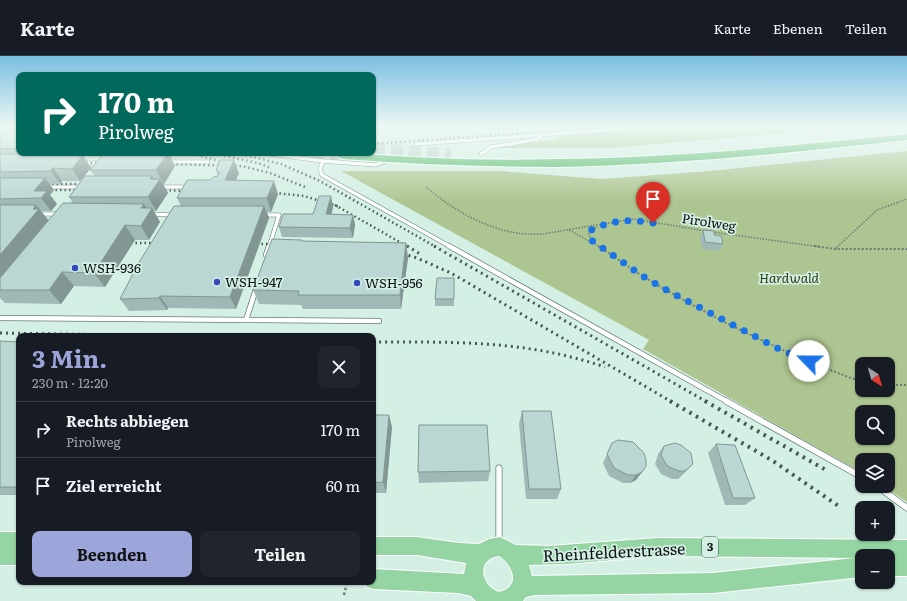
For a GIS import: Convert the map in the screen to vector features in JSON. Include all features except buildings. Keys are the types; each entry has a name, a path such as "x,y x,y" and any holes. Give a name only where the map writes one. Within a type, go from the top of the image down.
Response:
{"highway":[{"path":"450,154 571,154 622,151"},
{"path":"344,156 388,160 499,164 616,162 765,151"}],"main road":[{"path":"0,541 16,541"},
{"name":"Rheinfelderstrasse","path":"376,546 417,546 459,553 498,552 527,556 553,556 657,547 907,549"},
{"path":"497,601 487,598 477,587 473,573 477,559 498,552 522,570 522,582 520,588 512,598 501,601"},
{"path":"0,555 16,555"},
{"path":"895,566 907,566"},
{"path":"520,588 535,585 713,583 855,567"},
{"path":"376,579 458,583 477,587"}],"lane":[{"path":"481,154 485,151"},
{"path":"285,156 323,161 376,165 388,160"},
{"path":"323,161 320,169 322,175 855,473"},
{"path":"76,163 105,162 100,168"},
{"path":"166,162 208,162"},
{"path":"39,187 85,187"},
{"path":"158,187 190,187"},
{"path":"36,214 65,214 60,220"},
{"path":"144,214 176,214"},
{"path":"255,215 279,215 264,263"},
{"path":"246,320 257,285"},
{"path":"0,318 378,322"},
{"path":"498,552 499,468"},
{"path":"887,493 907,508"}],"path":[{"name":"Pirolweg","path":"426,187 445,203 509,233 527,235 601,226 619,220 633,219 835,249 907,249"},
{"path":"835,249 877,210 907,199"},
{"path":"591,240 590,234 592,229 601,226"},
{"path":"568,229 591,240 647,279 700,309 781,350 855,380"},
{"path":"895,384 907,385"},
{"path":"344,596 346,585"}],"green space":[{"name":"Hardwald","path":"907,151 907,502 894,493 895,493 895,453 855,453 855,469 643,349 649,340 341,171 499,171 602,179 710,171"}],"tunnel":[{"path":"411,151 451,154"}],"railway":[{"path":"200,156 219,161"},
{"path":"225,156 258,163 271,168"},
{"path":"249,156 281,164 320,181 436,247"},
{"path":"77,163 107,163"},
{"path":"163,164 242,166 270,173 305,187"},
{"path":"43,184 89,184"},
{"path":"42,190 86,190"},
{"path":"156,190 192,191"},
{"path":"266,192 304,196 337,206"},
{"path":"337,206 408,247"},
{"path":"122,243 162,243"},
{"path":"248,244 282,244"},
{"path":"407,246 422,255"},
{"path":"434,246 707,402"},
{"path":"397,252 417,258 451,273 672,402"},
{"path":"0,333 16,333"},
{"path":"376,342 462,343 518,347 576,358 605,367"},
{"path":"670,401 773,461 840,507"},
{"path":"705,401 826,470"}],"place":[{"name":"WSH-936","path":"75,268"},
{"name":"WSH-947","path":"217,282"},
{"name":"WSH-956","path":"357,283"}],"route":[{"path":"653,223 633,219 619,220 592,229 590,234 591,240 647,279 700,309 781,350 809,361"}]}
